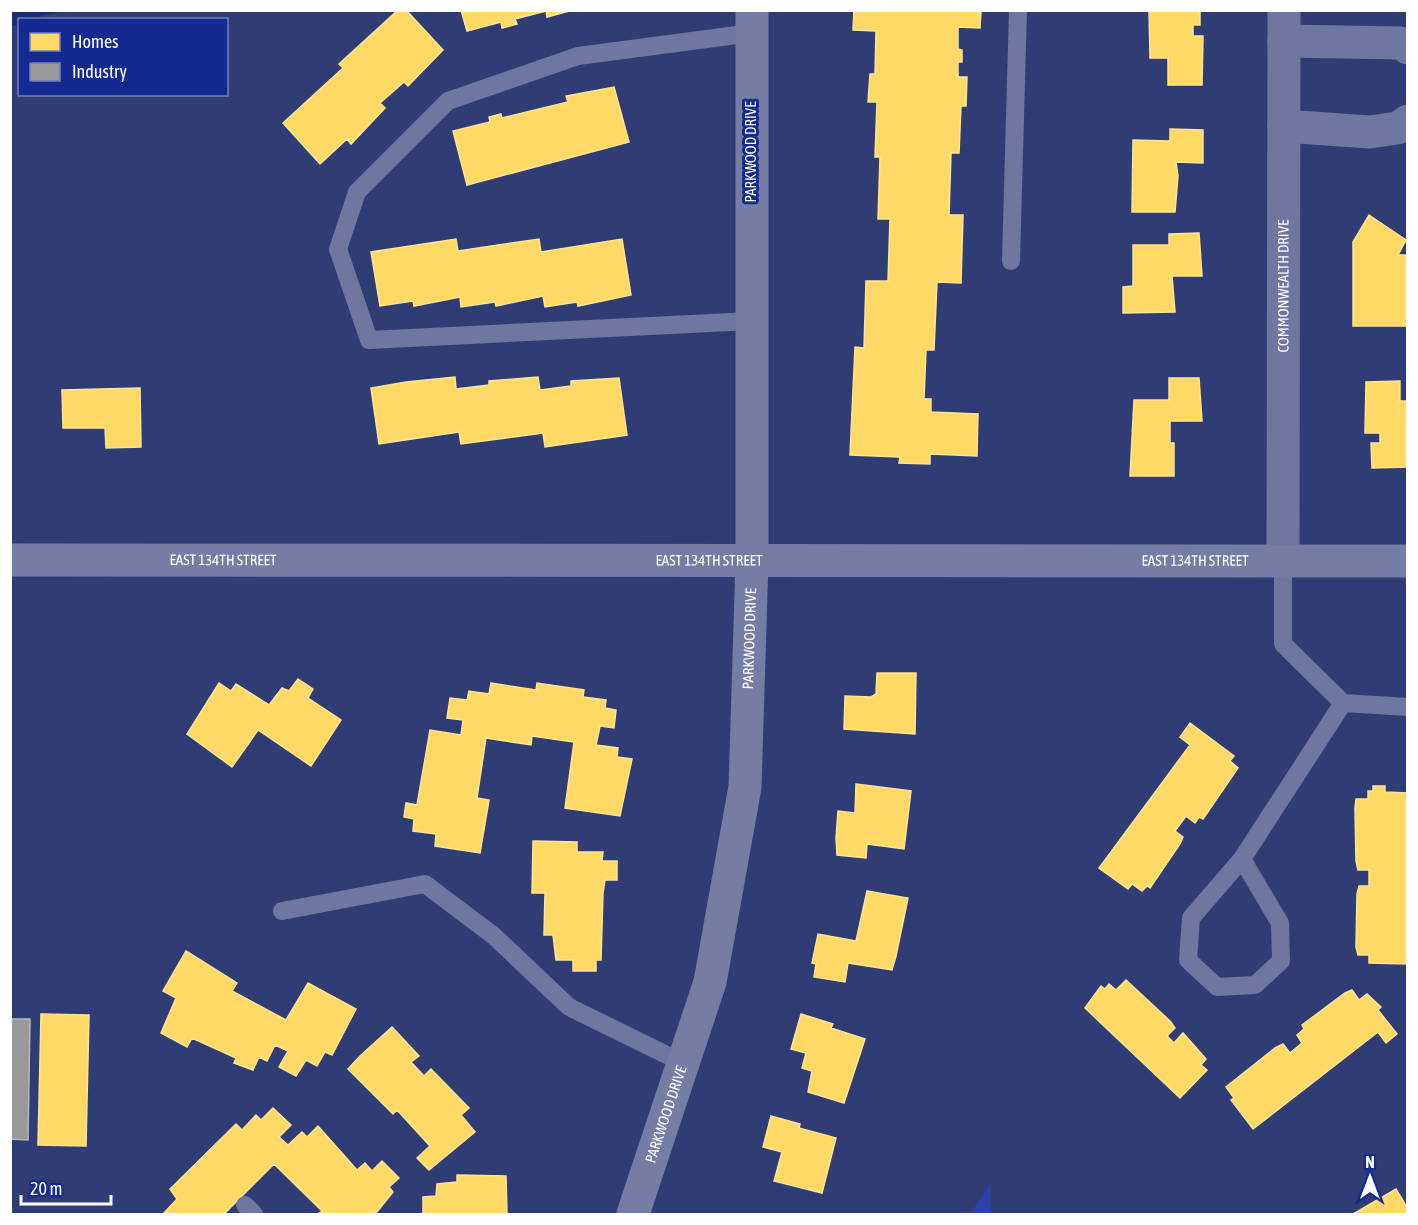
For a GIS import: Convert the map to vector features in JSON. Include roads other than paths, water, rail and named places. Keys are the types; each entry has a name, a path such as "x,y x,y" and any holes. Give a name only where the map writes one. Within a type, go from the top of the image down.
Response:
{"street":[{"name":"PARKWOOD DRIVE","path":"633,1215 710,982 746,787 752,561 752,22"},
{"path":"1284,26 1401,43 1407,48"},
{"name":"COMMONWEALTH DRIVE","path":"1283,562 1284,26"},
{"path":"1284,126 1369,132 1398,128 1407,121"},
{"name":"EAST 134TH STREET","path":"10,560 1407,561"}],"lane":[{"path":"1011,261 1018,10"},
{"path":"751,321 369,340 338,249 357,192 448,101 578,56 752,22"},
{"path":"1283,562 1284,644 1343,703 1407,707"},
{"path":"1242,859 1280,923 1281,961 1255,985 1217,987 1188,960 1191,918 1242,859 1343,703"},
{"path":"282,911 425,884 494,936 569,1007 683,1063"}]}
